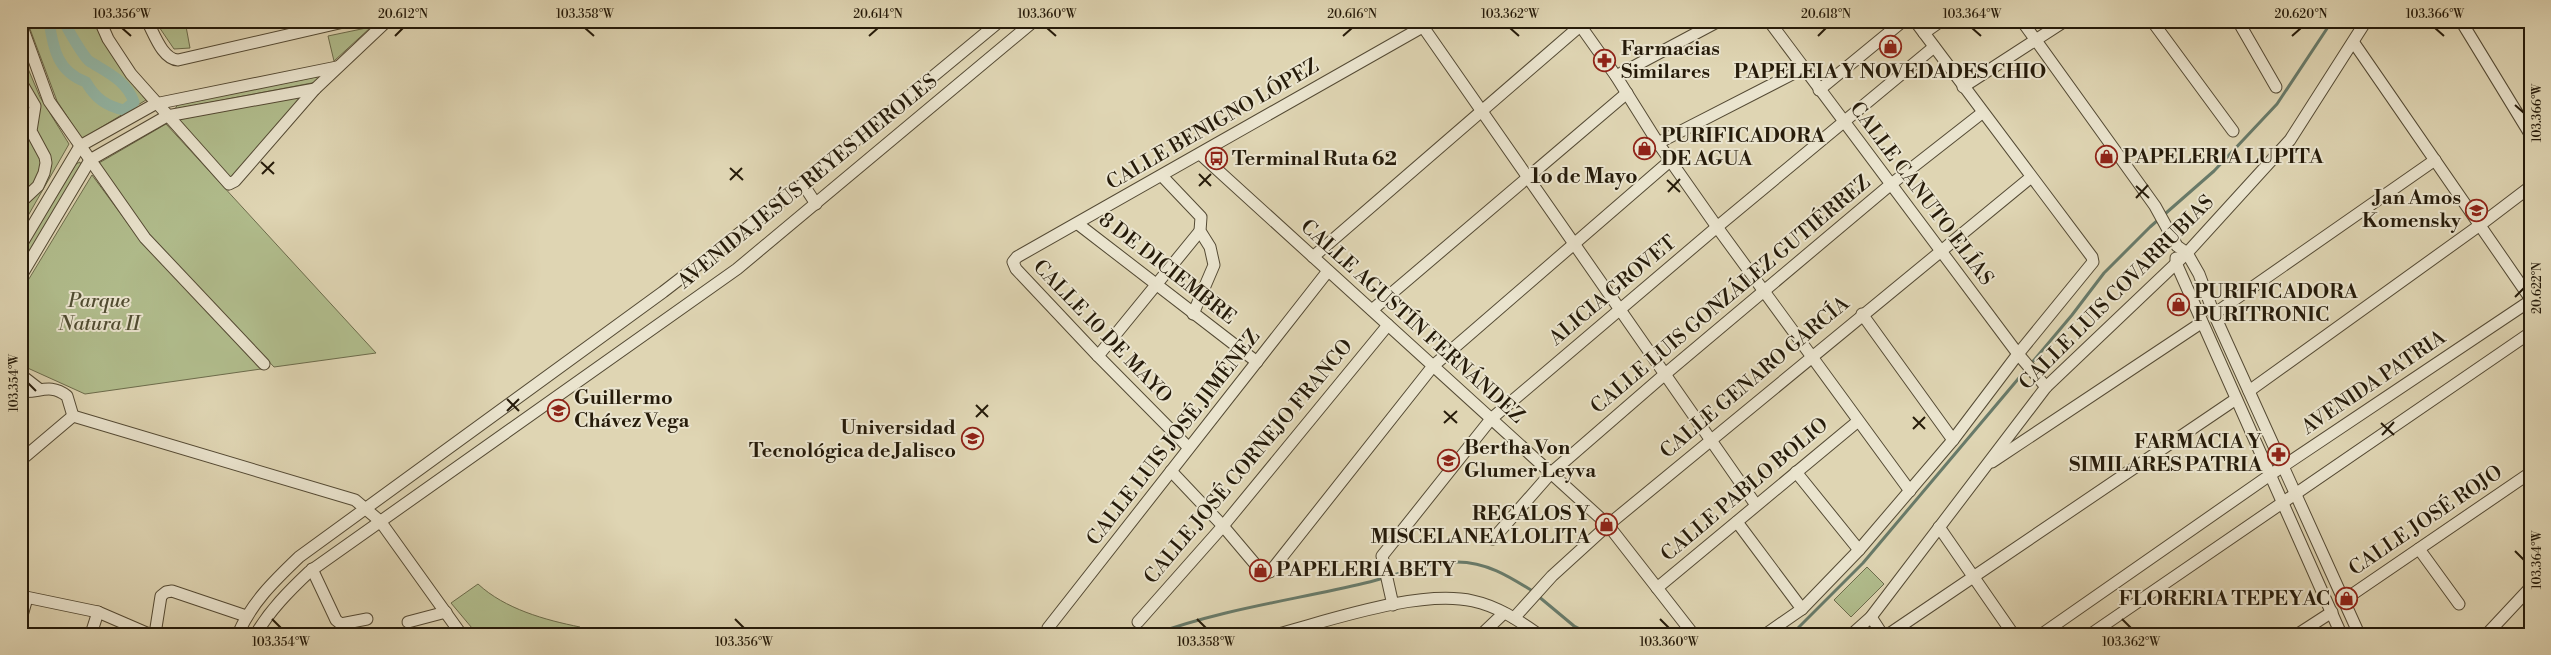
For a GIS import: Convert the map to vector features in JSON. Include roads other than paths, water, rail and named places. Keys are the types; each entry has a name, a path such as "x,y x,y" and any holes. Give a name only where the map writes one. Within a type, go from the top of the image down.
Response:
{"street":[{"path":"100,21 108,39 131,74 228,184 235,181 315,88 387,21"},
{"path":"147,21 166,54 172,60 348,21"},
{"name":"AVENIDA JESÚS REYES HEROLES","path":"238,634 246,616 258,598 300,557 663,292 803,184 1000,21"},
{"name":"AVENIDA JESÚS REYES HEROLES","path":"256,634 265,619 286,594 312,570 737,269 1034,21"},
{"path":"1616,76 1719,21"},
{"name":"CALLE CANUTO ELÍAS","path":"1769,21 1843,122 2020,356 2042,382"},
{"path":"1819,90 1903,21"},
{"path":"1766,634 1802,609 1859,550 1953,440 2093,262 2092,257 2030,178 1915,21"},
{"path":"1924,33 1941,21"},
{"path":"2022,21 2155,206 2179,246 2199,274 2214,314 2359,634"},
{"path":"1963,87 2065,21"},
{"path":"2152,21 2232,131"},
{"path":"2238,21 2276,86"},
{"name":"CALLE LUIS COVARRUBIAS","path":"1852,634 1871,617 1939,527 1983,468 2042,382 2176,263 2179,246 2290,140 2354,43 2366,21"},
{"path":"2461,21 2530,134"},
{"path":"1425,23 1619,310 1756,505"},
{"name":"CALLE BENIGNO LÓPEZ","path":"1013,262 1017,257 1162,176 1425,23"},
{"path":"21,24 49,101 145,238 264,364"},
{"path":"1313,257 1483,111 1579,24 1616,76 1658,143 1763,292 1857,422 1910,491"},
{"path":"2354,43 2530,300"},
{"name":"ALICIA GROVET","path":"1392,599 1382,556 1491,419 1717,227 1934,47"},
{"path":"21,245 80,146 156,104 337,67"},
{"path":"1658,143 1804,68"},
{"path":"21,82 29,92 35,106 30,130 45,157 46,163 38,186 21,202"},
{"path":"21,276 90,160 167,116 315,88"},
{"path":"1372,310 1627,93"},
{"name":"CALLE LUIS GONZÁLEZ GUTIÉRREZ","path":"1493,539 1551,473 1890,184 1982,113"},
{"name":"CALLE AGUSTÍN FERNÁNDEZ","path":"1200,154 1608,525 1693,634"},
{"path":"1171,471 1224,526 1261,571 1267,573 1273,569 1433,366 1670,160"},
{"path":"2214,314 2435,160"},
{"path":"1098,356 1200,231 1202,217 1162,176"},
{"name":"CALLE GENARO GARCÍA","path":"1482,634 1526,604 1552,576 1608,525 1862,314 2030,178"},
{"path":"803,184 816,204"},
{"path":"2249,390 2480,225 2530,187"},
{"name":"8 DE DICIEMBRE","path":"1078,224 1257,362"},
{"path":"1193,314 1214,265 1210,247 1200,231"},
{"name":"CALLE 10 DE MAYO","path":"1013,262 1016,269 1098,356 1188,447"},
{"path":"2176,263 2201,323 2341,634"},
{"name":"CALLE LUIS JOSÉ JIMÉNEZ","path":"1048,628 1188,447 1328,271"},
{"name":"AVENIDA PATRIA","path":"2042,634 2283,466 2530,300"},
{"path":"1862,314 1953,440"},
{"path":"1983,468 2201,323"},
{"name":"CALLE JOSÉ CORNEJO FRANCO","path":"1138,622 1224,526 1388,325"},
{"path":"2092,634 2530,333"},
{"path":"21,375 38,389"},
{"path":"21,391 28,392 38,389 58,390 67,396 73,416"},
{"path":"1889,634 2236,400"},
{"path":"73,416 349,498 367,508 380,521 461,634"},
{"path":"21,460 73,416"},
{"name":"CALLE PABLO BOLIO","path":"1657,588 1857,422"},
{"path":"1796,472 1859,550"},
{"name":"CALLE JOSÉ ROJO","path":"2344,600 2530,473"},
{"path":"1737,522 1802,609"},
{"path":"1939,527 2013,634"},
{"path":"2419,549 2459,604"},
{"path":"312,570 336,620 342,624 367,619"},
{"path":"2487,634 2530,588"},
{"path":"155,634 161,596 166,592 172,592 246,616"},
{"path":"21,619 24,597 98,612 149,634"},
{"path":"1278,634 1306,631 1392,599 1453,599 1472,601 1509,615 1538,634"},
{"path":"91,634 98,612"},
{"path":"408,622 446,612"},
{"path":"2298,634 2332,612"},
{"path":"1871,617 1882,634"}],"waterway":[{"path":"49,21 55,50 63,66 77,78 86,82 93,93 102,100 124,110 134,102 131,94 116,78 89,61 64,21"},
{"path":"1786,634 1797,629 1863,563 2072,315 2104,273 2150,227 2214,171 2277,104 2332,21"},
{"path":"1155,634 1233,611 1365,583 1434,564 1457,562 1478,565 1498,571 1534,592"},
{"path":"1538,596 1574,626 1590,634"}],"place":[{"name":"PAPELEIA Y NOVEDADES CHIO","path":"1890,46"},
{"name":"Farmacias Similares","path":"1605,61"},
{"name":"PURIFICADORA DE AGUA","path":"1645,148"},
{"name":"PAPELERIA LUPITA","path":"2107,157"},
{"name":"Terminal Ruta 62","path":"1216,159"},
{"name":"Jan Amos Komensky","path":"2477,210"},
{"name":"PURIFICADORA PURITRONIC","path":"2178,304"},
{"name":"Guillermo Chávez Vega","path":"558,410"},
{"name":"Universidad Tecnológica de Jalisco","path":"972,439"},
{"name":"FARMACIA Y SIMILARES PATRIA","path":"2278,454"},
{"name":"Bertha Von Glumer Leyva","path":"1448,460"},
{"name":"REGALOS Y MISCELANEA LOLITA","path":"1606,525"},
{"name":"PAPELERIA BETY","path":"1260,570"},
{"name":"FLORERIA TEPEYAC","path":"2346,599"}],"district":[{"name":"1o de Mayo","path":"1584,177"}],"park label":[{"name":"Parque Natura II","path":"99,312"}]}
